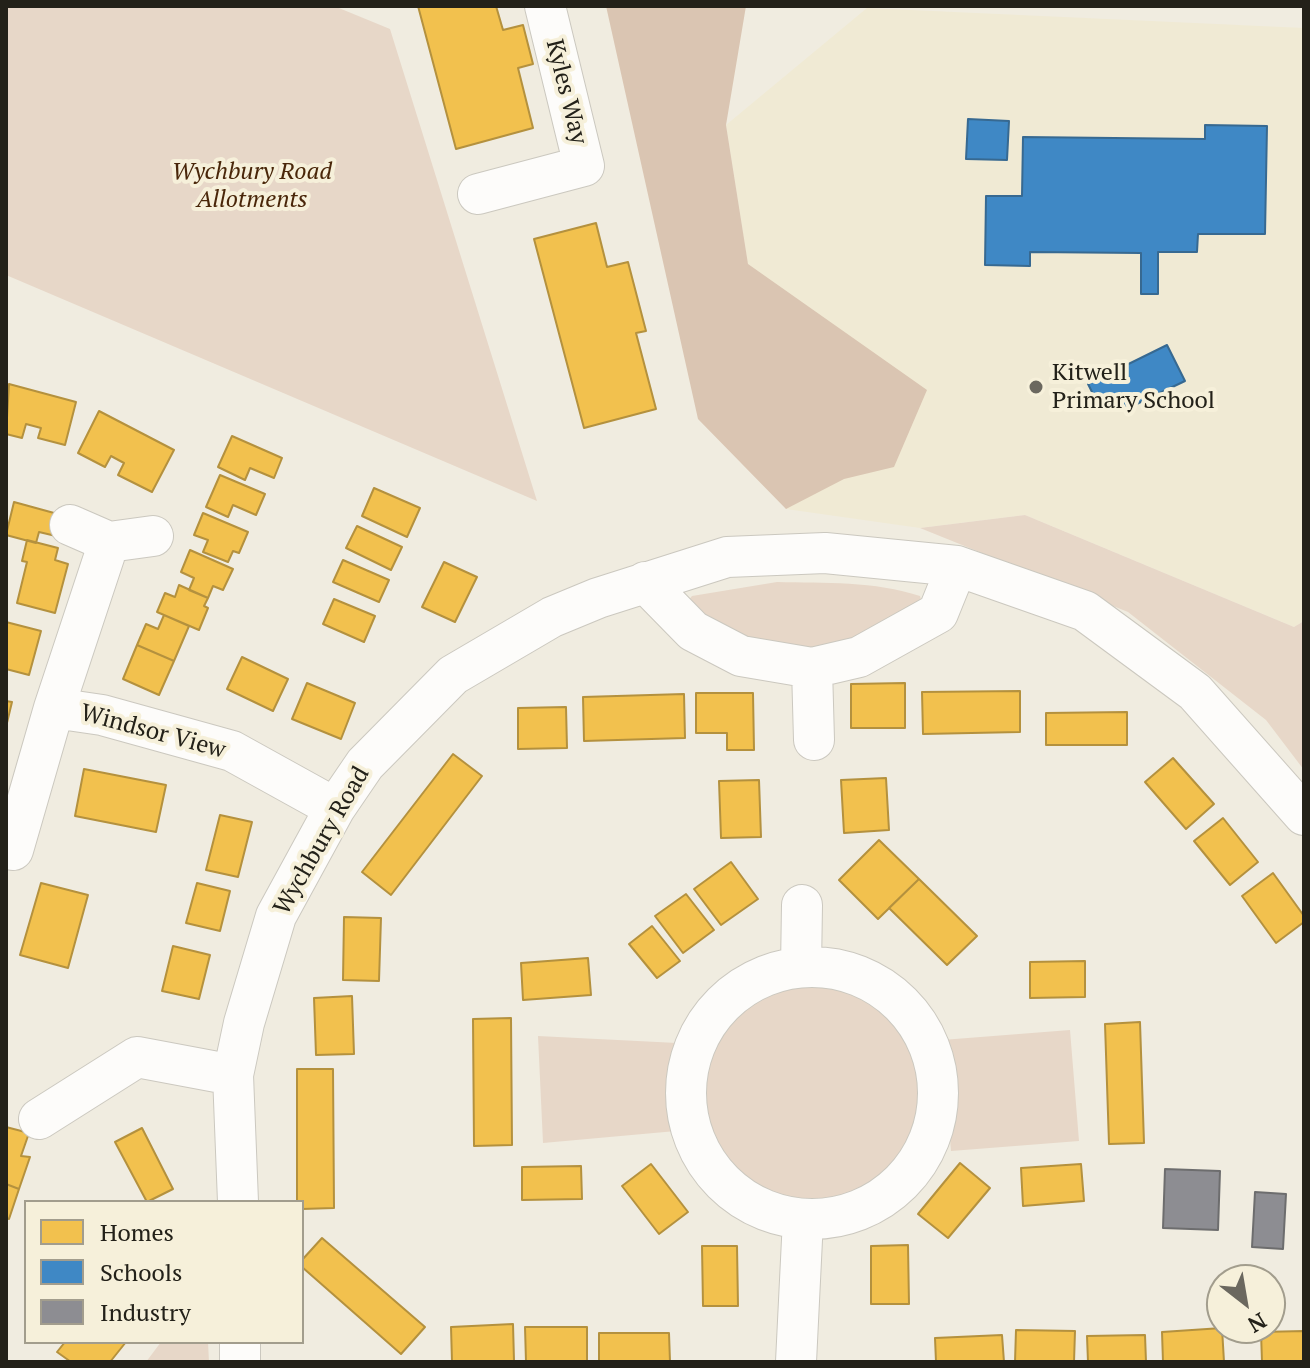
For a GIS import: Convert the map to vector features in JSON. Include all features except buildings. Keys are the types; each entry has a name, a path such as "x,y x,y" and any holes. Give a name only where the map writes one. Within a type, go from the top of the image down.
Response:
{"street":[{"name":"Kyles Way","path":"478,194 584,166 545,6"},
{"path":"70,525 109,542 153,536"},
{"name":"Windsor View","path":"13,850 54,708 109,542"},
{"name":"Wychbury Road","path":"238,1200 233,1075 276,916 335,808 365,764 453,675 552,617 645,582 727,557 825,553 957,566 1085,611 1195,692 1304,815"},
{"path":"645,582 693,631 741,656 812,668 859,657 938,613 957,566"},
{"path":"812,668 814,740"},
{"name":"Windsor View","path":"54,708 102,715 232,751 335,808"},
{"path":"801,967 802,905"},
{"path":"801,967 842,970 880,986 891,995 911,1014 932,1050 939,1091 932,1132 913,1169 893,1188 882,1198 845,1215 803,1219 763,1209 727,1187 701,1155 687,1115 687,1073 700,1034 725,1001 760,978 801,967"},
{"path":"39,1119 137,1057 233,1075"},
{"path":"796,1362 803,1219"}],"shaded area":[{"path":"606,6 746,6 726,125 748,264 927,390 894,467 844,479 786,509 698,419"},
{"name":"Kitwell Primary School","path":"867,8 1304,28 1304,621 1294,627 1025,515 920,528 786,509 726,125"}],"green space":[{"name":"Wychbury Road Allotments","path":"6,6 334,6 390,29 537,501 6,275"},
{"path":"1025,515 1294,627 1304,621 1304,770 1266,720 1128,612 920,528"},
{"path":"777,582 885,588 920,596 922,603 836,652 735,644 687,602 692,596"},
{"path":"811,982 832,984 853,991 889,1014 912,1050 919,1071 919,1113 912,1134 889,1170 853,1193 832,1200 811,1202 790,1200 769,1193 733,1170 710,1134 703,1113 701,1092 703,1071 710,1050 733,1014 769,991 790,984"},
{"path":"1070,1030 1079,1141 951,1151 942,1040"},
{"path":"538,1036 677,1043 676,1131 543,1143"},
{"path":"160,1344 208,1344 209,1362 146,1362"}],"place":[{"name":"Kitwell Primary School","path":"1036,387"}]}
